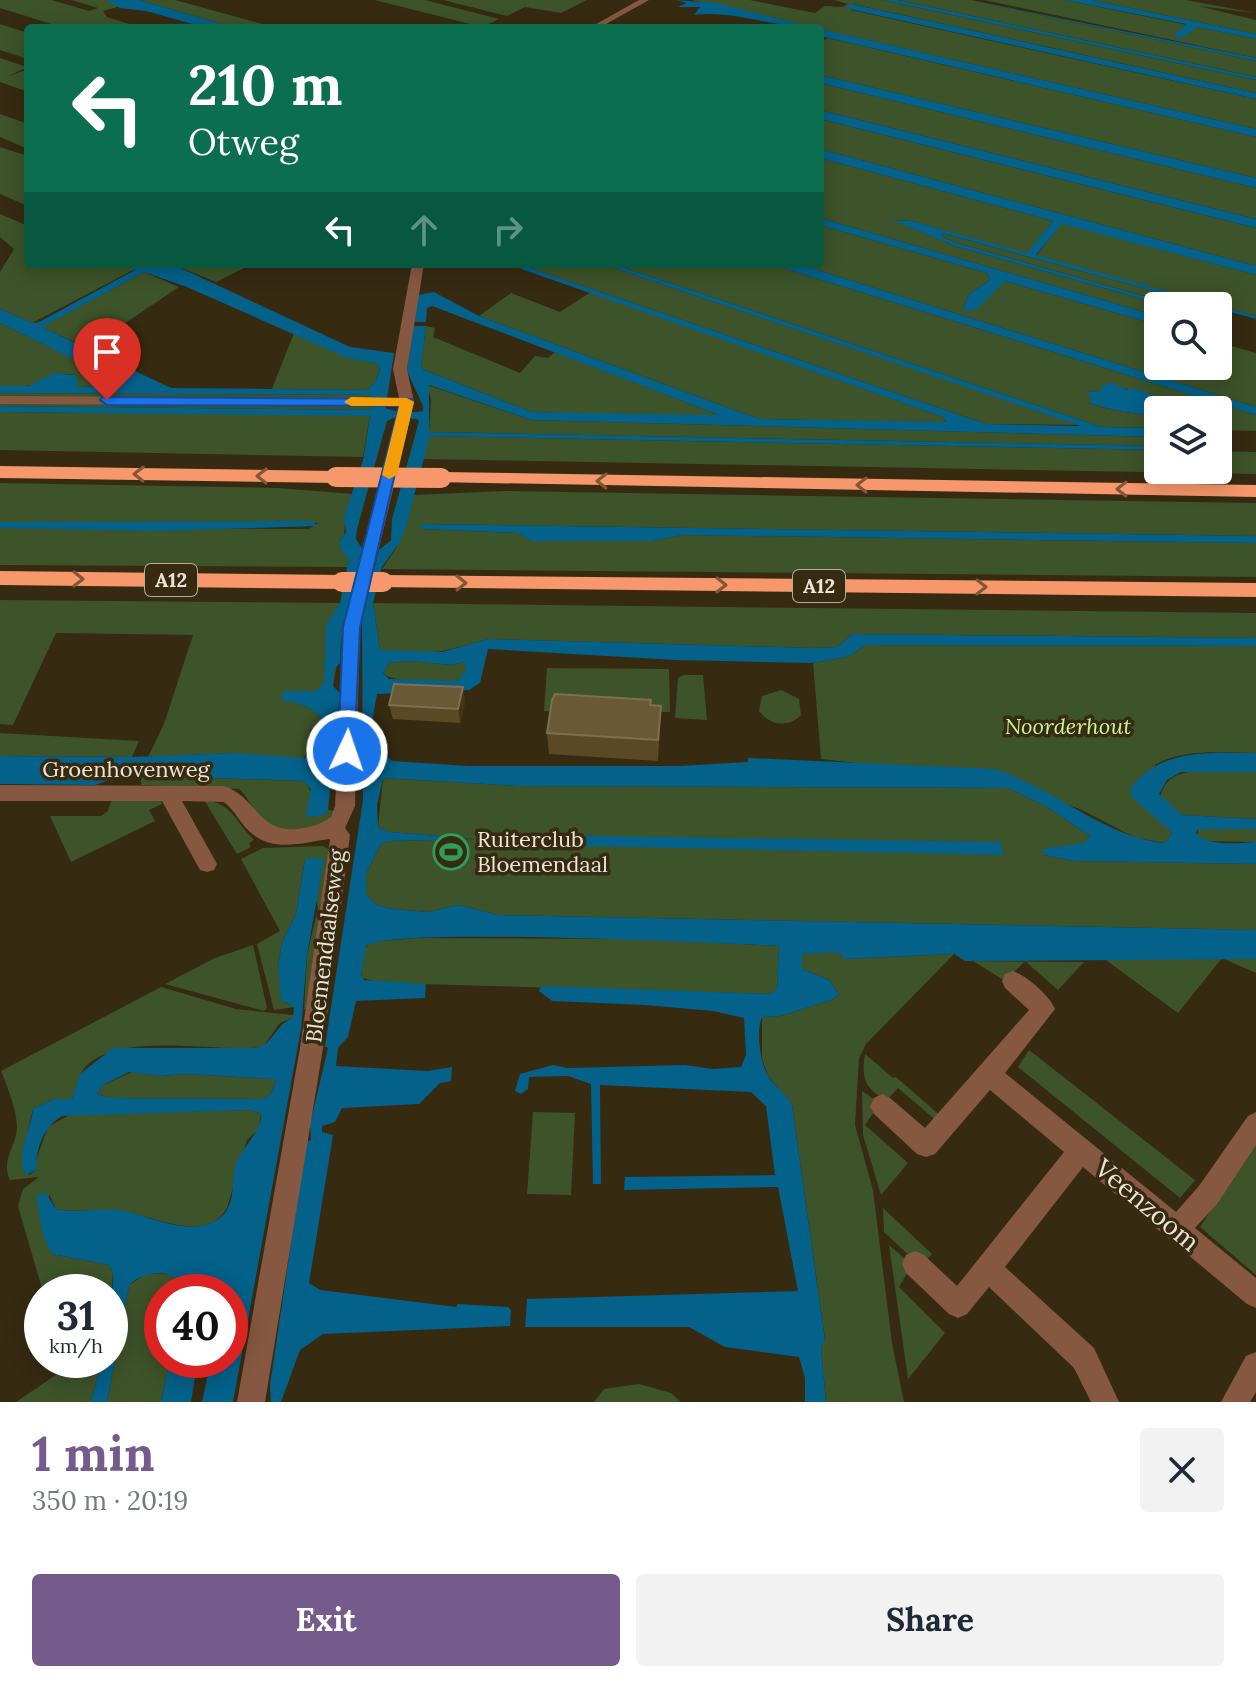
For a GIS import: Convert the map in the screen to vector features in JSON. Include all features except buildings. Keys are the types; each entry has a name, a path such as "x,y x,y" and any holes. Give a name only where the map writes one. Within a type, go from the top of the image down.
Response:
{"highway":[{"path":"0,472 1256,491"},
{"name":"A12","path":"0,578 1256,590"}],"street":[{"path":"600,24 645,0"},
{"name":"Bloemendaalseweg","path":"251,1402 312,1052 340,835 331,830 339,822 345,806 352,627 405,410 400,369 417,268"},
{"path":"0,400 405,410"},
{"name":"Groenhovenweg","path":"0,793 231,796 259,829 270,834 317,835 331,830"},
{"path":"168,794 207,864"},
{"path":"882,1106 926,1145 1044,1009 1013,981"},
{"path":"989,1074 1081,1150"},
{"path":"1177,1230 1208,1195 1256,1124"},
{"name":"Veenzoom","path":"915,1264 958,1305 1081,1150 1256,1295"},
{"path":"988,1269 1084,1358 1105,1402"},
{"path":"1235,1402 1256,1366"}],"green space":[{"path":"0,0 51,0 89,11 98,8 71,0 106,0 121,6 103,11 107,17 129,24 51,24 0,8"},
{"path":"139,0 175,0 262,24 221,24"},
{"path":"375,0 425,0 499,19 488,24 470,24"},
{"path":"443,0 587,0 561,13 525,7 507,16"},
{"path":"692,0 750,0 815,13 825,6 842,7 848,4 834,0 883,0 1256,80 1256,93 853,4 851,10 1256,99 1256,129 824,30 824,24 797,24"},
{"path":"898,0 971,0 1256,61 1256,77"},
{"path":"984,0 1065,0 1256,39 1256,58"},
{"path":"1092,0 1186,0 1256,13 1198,6 1256,20 1256,34"},
{"path":"0,24 24,32 24,58 0,50"},
{"path":"828,38 1256,137 1256,178 824,76 824,40"},
{"path":"0,58 24,66 7,77 24,71 24,91 0,82"},
{"path":"824,84 1256,188 1256,219 824,111"},
{"path":"0,114 24,123 24,147 0,137"},
{"path":"824,120 1256,228 1256,266 824,150"},
{"path":"0,147 24,155 24,204 0,194"},
{"path":"824,159 1053,221 1027,254 912,221 893,220 955,246 1144,299 1144,312 824,219"},
{"path":"0,214 24,224 24,268 135,269 32,323 0,309 0,272 14,249 0,237"},
{"path":"1062,223 1256,275 1256,316 1232,309 1232,292 1168,292 1036,256"},
{"path":"824,226 987,273 990,280 969,294 963,309 991,294 1005,281 1144,321 1144,372 811,268 824,268"},
{"path":"942,233 1158,292 1144,292 1144,296 941,236"},
{"path":"182,268 244,268 216,282"},
{"path":"531,268 614,268 1081,425 986,424"},
{"path":"625,268 783,268 1195,396 1151,396 1111,385 1101,391 1087,392 1093,398 1089,403 1144,414 1144,428 1102,427"},
{"path":"144,272 179,287 85,350 84,346 41,327"},
{"path":"591,292 943,417 946,423 759,419 479,316 511,293 560,312"},
{"path":"0,323 119,381 113,386 75,387 75,375 67,374 23,387 0,386"},
{"path":"426,326 435,328 433,337 520,373 535,356 548,358 555,352 719,415 708,418 532,412 424,370 421,366"},
{"path":"294,333 347,357 376,363 380,367 376,381 367,390 272,389"},
{"path":"1232,346 1256,353 1256,407 1232,400 1232,396 1221,396 1170,380 1232,380"},
{"path":"427,385 531,420 1144,437 1144,446 429,432 431,399"},
{"path":"0,393 370,395 374,400 372,410 0,406"},
{"path":"1232,408 1256,415 1256,431 1232,430"},
{"path":"0,412 370,415 363,457 0,450"},
{"path":"429,436 1144,450 1144,472 423,459"},
{"path":"1232,451 1256,452 1256,474 1232,474"},
{"path":"0,483 278,488 353,494 346,510 344,536 340,541 350,558 350,567 0,565 0,528 309,529 318,523 0,522"},
{"path":"503,491 1256,503 1256,536 422,524 423,529 518,533 531,541 652,541 682,535 1256,543 1256,577 382,569 397,547 413,495"},
{"path":"0,600 348,603 333,686 293,701 314,710 322,719 303,760 234,753 148,757 164,724 193,635 56,633 13,725 0,724"},
{"path":"373,603 1256,613 1256,638 853,634 837,647 812,648 488,639 434,652 406,655 380,650"},
{"name":"Noorderhout","path":"866,645 1256,646 1256,753 1191,754 1155,765 1158,817 1172,833 1165,843 1136,838 1080,809 989,778 821,759 813,663 847,657"},
{"path":"410,661 451,665 464,662 467,670 457,681 396,679 383,673 389,663"},
{"path":"547,668 669,669 670,712 544,711"},
{"path":"703,675 707,720 675,718 678,678"},
{"path":"781,690 799,699 801,715 791,722 780,724 759,711 762,696"},
{"path":"0,733 139,741 132,757 0,756"},
{"path":"1205,771 1256,772 1256,819 1182,815 1160,797 1166,784 1176,776"},
{"path":"141,776 305,781 324,815 328,810 336,811 321,824 290,830 270,825 259,816 239,789 141,785"},
{"path":"383,778 518,786 1009,788 1050,809 1090,836 1085,843 1044,855 1073,861 1256,864 1256,930 499,915 458,905 429,912 393,909 377,905 366,895 366,874 381,844 390,841 475,839 389,832 378,827"},
{"path":"112,799 161,801 162,804 149,810 155,821 71,862 50,816 101,816 108,811"},
{"path":"204,800 228,809 254,840 249,843 251,847 237,854"},
{"path":"1198,829 1256,829 1256,842 1205,841 1198,837"},
{"path":"322,846 331,850 308,1009 304,1009 307,955 318,908 305,859 296,914 282,942 278,967 284,1002 295,1007 274,1010 257,944 280,931 241,859 263,848"},
{"path":"417,938 644,939 779,946 777,990 770,994 384,983 361,978 363,951 370,942"},
{"path":"253,945 267,1008 264,1011 165,984 215,958"},
{"path":"821,950 838,952 845,959 954,954 866,1044 859,1058 855,1125 873,1190 892,1343 904,1402 826,1402 821,1347 825,1339 792,1105 768,1076 762,1058 762,1017 781,1016 834,999 839,994 829,980 802,969 802,954"},
{"path":"1103,958 1221,959 1178,1013"},
{"path":"1224,959 1256,959 1256,973"},
{"path":"973,961 1025,961 1005,981"},
{"path":"1026,961 1084,962 1058,990"},
{"path":"161,987 236,1009 293,1015 293,1018 280,1023 263,1047 146,1046 103,1055 84,1069 72,1099 54,1099 33,1109 23,1151 29,1175 36,1170 36,1160 48,1127 71,1114 249,1110 261,1113 259,1129 247,1140 227,1208 217,1219 205,1225 177,1225 120,1211 56,1209 49,1194 52,1254 109,1265 113,1274 38,1274 18,1206 23,1189 39,1177 10,1180 7,1173 17,1126 1,1071"},
{"path":"1029,1050 1195,1180 1180,1198 1018,1067"},
{"path":"865,1054 943,1118 939,1123 898,1088 887,1100 874,1092 864,1076"},
{"path":"132,1072 161,1076 185,1074 273,1079 276,1082 270,1095 262,1099 110,1098 97,1094 103,1085"},
{"path":"862,1091 880,1103 865,1125 908,1163 881,1195 863,1135"},
{"path":"533,1112 575,1113 571,1195 527,1194"},
{"path":"1256,1140 1256,1275 1200,1227"},
{"path":"883,1208 932,1254 925,1261 915,1261 884,1232"},
{"path":"889,1245 912,1265 899,1287 945,1333 908,1379"},
{"path":"144,1275 144,1378 166,1378 161,1402 107,1402 112,1378 128,1378 129,1285"},
{"path":"51,1378 97,1378 91,1402 16,1402"},
{"path":"639,1384 671,1393 681,1402 594,1402 604,1389"}],"water":[{"path":"106,0 139,0 221,24 193,24 146,11 120,8"},
{"path":"675,0 715,3 800,24 779,24 724,15 694,15 700,7 677,7 687,3"},
{"path":"883,0 898,0 1256,77 1256,80"},
{"path":"971,0 1256,58 1256,61"},
{"path":"1065,0 1092,0 1256,34 1256,39 1197,27 1182,38 1173,36 1186,24"},
{"path":"852,4 1256,93 1256,99 845,8"},
{"path":"824,30 1256,129 1256,137 824,37"},
{"path":"824,76 1256,178 1256,188 824,84"},
{"path":"824,111 1256,219 1256,228 824,120"},
{"path":"824,150 1256,266 1256,275 1062,224 1036,255 1169,292 1157,292 942,233 941,236 1144,296 1144,299 955,246 892,220 912,221 1027,253 1053,221 824,159"},
{"path":"824,219 1144,312 1144,321 1005,281 977,309 963,309 969,294 990,280 987,273 824,226"},
{"path":"131,268 181,268 350,347 394,353 387,399 374,400 370,395 0,393 0,386 29,386 53,373 75,375 78,379 76,387 113,386 118,381 0,323 0,309 32,323 135,270","holes":["144,272 187,287 347,358 376,363 380,368 376,381 367,390 171,388 42,327"]},
{"path":"518,268 531,268 986,424 1081,426 614,268 625,268 1102,427 1144,428 1144,437 531,420 429,385 429,432 1144,446 1144,450 430,436 407,522 400,542 382,567 373,603 380,650 442,652 488,639 812,648 837,647 853,634 1256,638 1256,646 866,645 847,657 813,663 675,660 488,649 480,683 469,690 377,694 371,727 383,753 392,761 469,766 679,766 748,762 748,758 995,769 1037,787 1122,832 1165,843 1172,833 1133,798 1130,789 1143,775 1171,759 1187,755 1256,753 1256,772 1181,772 1167,780 1159,794 1182,815 1256,819 1256,829 1198,829 1196,833 1216,842 1256,842 1256,864 1073,861 1044,855 1043,849 1084,843 1090,836 1050,809 1009,788 518,786 383,778 377,805 378,827 389,832 475,839 390,841 381,844 366,874 366,895 377,905 393,909 429,912 458,905 499,915 1256,930 1256,959 965,961 954,954 844,959 838,952 802,954 802,969 829,980 839,994 834,999 781,1016 762,1017 759,1037 767,1074 792,1105 825,1340 821,1347 826,1402 805,1402 805,1378 799,1357 725,1347 689,1327 525,1327 527,1299 798,1291 778,1187 624,1190 625,1177 775,1175 766,1106 751,1092 600,1085 601,1184 593,1184 591,1084 568,1076 529,1077 528,1089 521,1094 515,1091 520,1074 553,1065 568,1068 741,1067 746,1055 744,1018 713,1011 552,1001 539,991 541,986 770,994 777,989 779,946 432,937 388,940 366,946 361,975 364,980 426,984 425,998 356,1001 348,1037 338,1048 336,1066 428,1071 452,1067 451,1081 440,1083 419,1104 342,1108 335,1122 322,1126 322,1132 333,1135 309,1283 320,1290 456,1307 458,1304 508,1307 511,1310 510,1326 323,1334 300,1350 281,1402 271,1402 270,1385 306,1142 311,1140 310,1124 328,1048 325,1046 363,800 362,621 379,550 391,540 392,519 419,421 396,417 387,421 357,529 356,539 363,550 341,630 340,663 334,669 333,686 340,693 328,810 324,815 306,817 311,790 304,781 124,775 95,785 0,784 0,756 132,757 234,753 306,758 322,719 304,706 281,701 284,691 316,691 324,683 326,625 340,603 349,558 342,552 339,543 346,532 344,516 363,460 370,416 0,412 0,406 372,410 373,404 387,404 385,408 393,410 423,411 407,371 413,326 426,326 421,366 424,370 532,412 719,415 432,306 427,308 426,322 414,322 418,295 434,292 479,316 759,419 946,422 943,417","holes":["410,661 451,665 464,662 466,670 457,681 389,679 383,673 389,663"]},
{"path":"783,268 811,268 1144,372 1144,380 1170,380 1221,396 1195,396"},
{"path":"1232,309 1256,316 1256,319 1232,312"},
{"path":"1113,383 1127,390 1133,388 1155,396 1144,396 1144,414 1089,403 1092,398 1086,392 1101,391 1103,385"},
{"path":"1232,400 1256,407 1256,415 1232,408"},
{"path":"311,521 318,526 156,531 0,528 0,522"},
{"path":"422,524 1256,536 1256,543 682,535 652,541 531,541 518,533 423,529 420,527"},
{"path":"542,835 1000,842 1004,855 541,845 537,840"},
{"path":"324,858 307,955 301,1029 248,1320 248,1274 144,1274 129,1285 128,1290 128,1274 113,1274 109,1265 52,1254 43,1235 36,1197 45,1192 56,1209 124,1211 175,1225 201,1226 213,1222 228,1209 237,1161 256,1131 261,1113 249,1110 62,1116 50,1126 42,1139 36,1170 26,1175 22,1152 33,1109 54,1099 72,1099 80,1074 113,1048 255,1048 266,1043 293,1018 294,1007 281,1000 278,967 282,942 296,914 305,859","holes":["129,1072 161,1076 185,1074 273,1079 276,1082 270,1095 262,1099 110,1098 97,1094 103,1085"]},
{"path":"97,1378 112,1378 107,1402 91,1402"},
{"path":"166,1378 195,1378 191,1402 161,1402"},
{"path":"207,1378 237,1378 233,1402 202,1402"}],"slow traffic":[{"path":"351,402 407,402 389,475"}],"place":[{"name":"Ruiterclub Bloemendaal","path":"451,852"}],"route":[{"path":"107,400 407,402 352,627 347,751"}]}
